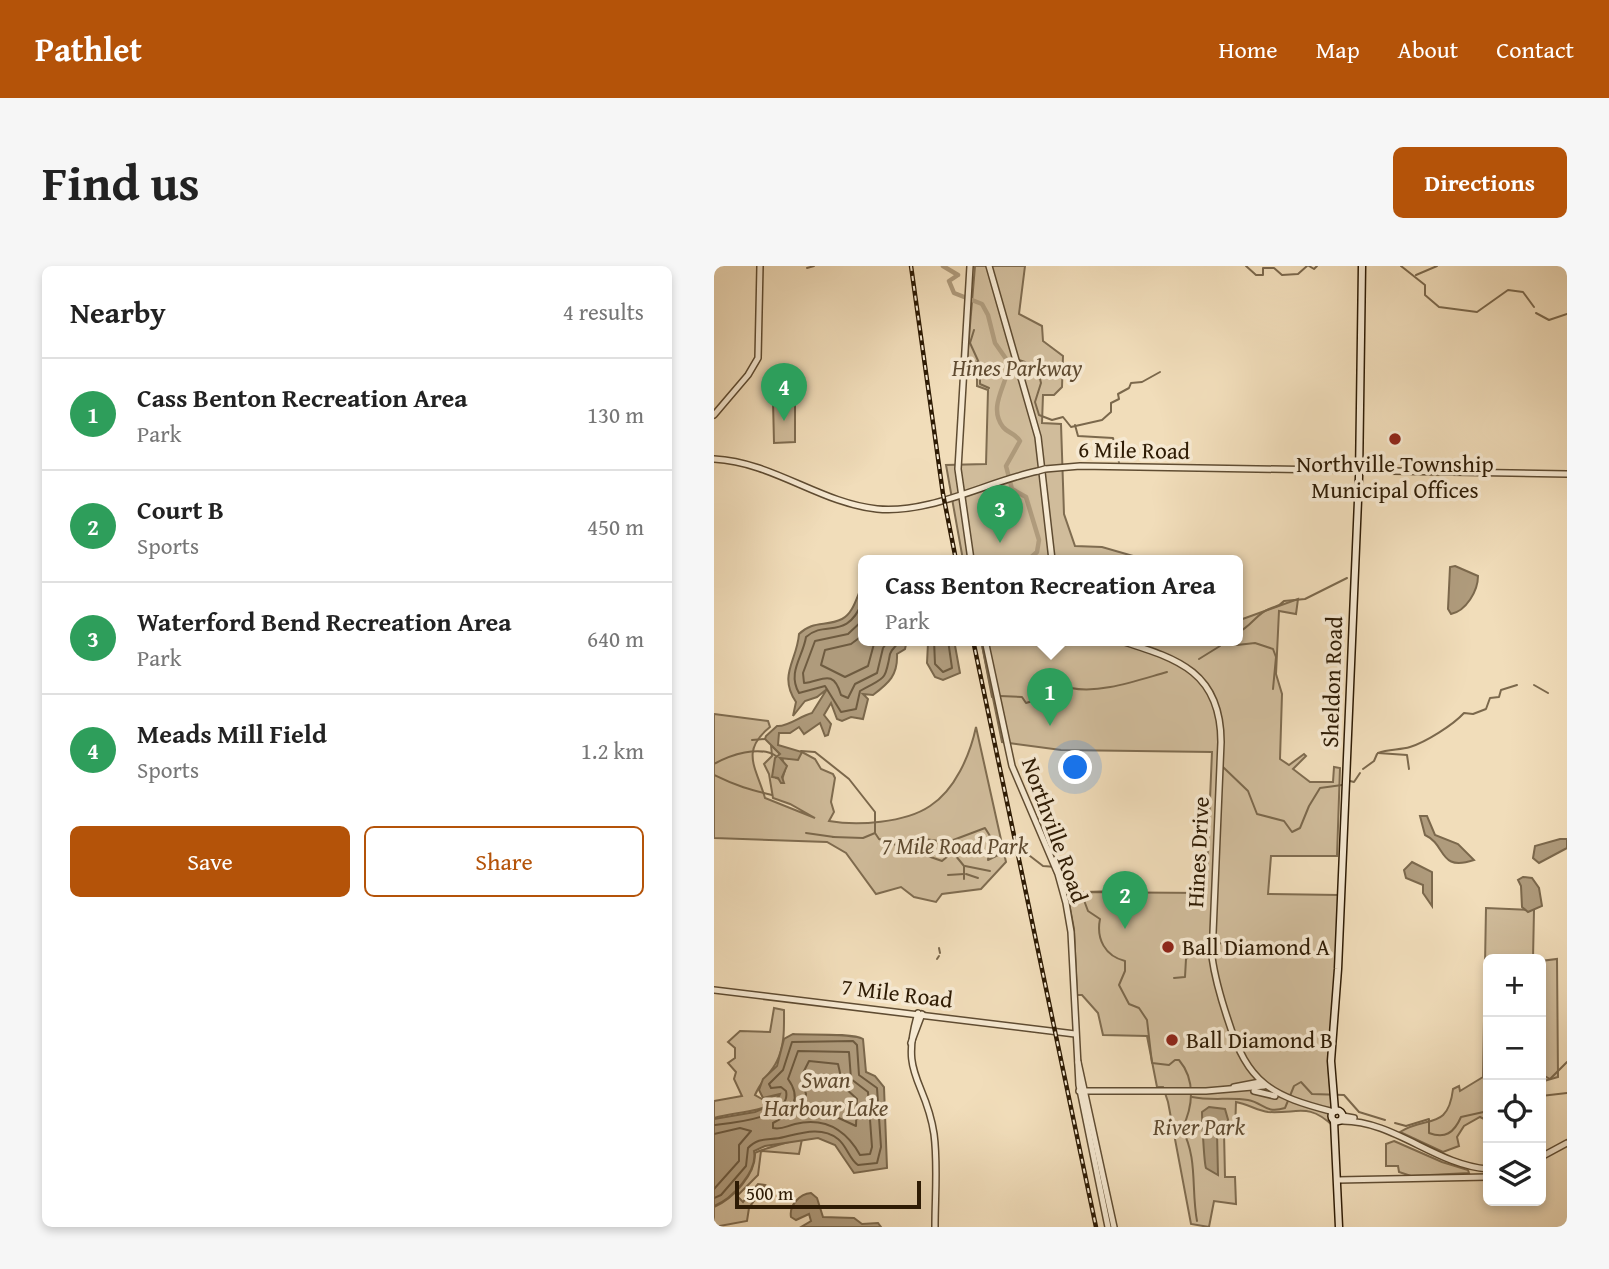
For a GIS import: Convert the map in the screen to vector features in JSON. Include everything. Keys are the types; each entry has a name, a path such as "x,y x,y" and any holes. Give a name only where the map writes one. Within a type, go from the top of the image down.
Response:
{"main road":[{"name":"Sheldon Road","path":"1339,1227 1336,1116 1331,1061 1338,969 1358,471 1362,266"},
{"path":"1335,1098 1336,1116"}],"street":[{"path":"714,415 748,375 758,358 761,342 760,266"},
{"path":"970,555 958,449 971,266"},
{"path":"989,266 1038,437 1051,555"},
{"name":"6 Mile Road","path":"714,459 754,464 868,508 902,509 1004,479 1042,470 1080,466 1567,474"},
{"name":"Northville Road","path":"986,646 1012,766 1057,872 1070,923 1074,1034 1083,1091"},
{"name":"Hines Drive","path":"1139,646 1164,653 1183,664 1204,685 1217,712 1221,742 1212,934 1213,967 1237,1050 1262,1084 1286,1099"},
{"name":"7 Mile Road","path":"714,990 1074,1034"},
{"path":"920,1014 911,1043 912,1070 934,1137 935,1227"},
{"path":"1083,1091 1233,1090 1262,1084"},
{"path":"1203,1091 1262,1084"},
{"path":"1233,1090 1303,1104 1382,1129 1451,1161 1483,1168"},
{"path":"1083,1091 1108,1227"},
{"path":"1083,1091 1114,1227"},
{"path":"1546,1154 1567,1143"},
{"path":"1338,1180 1483,1177"}],"green space":[{"name":"Hines Parkway","path":"975,266 1025,266 1019,314 1042,326 1043,341 1063,356 1062,387 1054,395 1043,395 1042,423 1061,424 1064,514 1075,546 1102,547 1130,555 962,555 946,465 986,464 988,390 977,386 977,362 967,361"},
{"path":"773,400 795,400 795,442 774,443"},
{"name":"River Park","path":"1298,599 1296,614 1279,611 1276,674 1282,694 1280,759 1289,765 1304,754 1306,756 1293,769 1310,782 1333,782 1334,767 1340,768 1337,856 1271,856 1268,894 1339,895 1328,1061 1333,1126 1317,1114 1309,1112 1268,1112 1236,1102 1235,1131 1224,1132 1225,1177 1235,1177 1236,1204 1214,1201 1209,1227 1191,1224 1168,1102 1163,1087 1157,1087 1147,1036 1103,1035 1098,1013 1082,995 1077,995 1074,929 1067,892 1206,893 1212,752 1061,750 1002,742 982,646 1243,646 1243,619"},
{"name":"7 Mile Road Park","path":"714,714 768,721 770,727 755,744 753,752 755,768 765,798 815,818 773,798 769,774 764,764 772,756 771,745 780,754 773,772 776,778 782,780 785,770 782,757 791,759 802,752 815,759 821,769 833,774 835,778 831,802 834,812 829,821 853,823 894,820 920,812 939,799 960,771 976,727 1006,862 981,889 942,894 936,902 914,897 901,887 876,894 846,853 827,842 714,838"},
{"path":"1486,908 1534,910 1533,954 1485,954"},
{"path":"1557,959 1558,1077 1546,1081 1546,1017 1546,960"},
{"path":"774,1008 784,1010 784,1036 780,1055 755,1095 762,1099 779,1095 775,1102 761,1108 714,1118 714,1101 742,1096 734,1079 736,1072 728,1063 735,1058 735,1048 728,1042 740,1031 770,1032"},
{"path":"1483,1077 1483,1118 1480,1117 1464,1126 1457,1137 1459,1146 1443,1152 1400,1132 1441,1117 1450,1102 1453,1089 1459,1086 1460,1091"},
{"path":"802,1139 799,1154 761,1151 758,1175 737,1196 743,1202 758,1184 765,1185 749,1208 747,1221 714,1227 714,1207 729,1198 742,1185 752,1169 755,1153 777,1145"},
{"path":"1394,1141 1468,1170 1469,1173 1411,1176 1399,1172 1398,1166 1386,1166 1386,1144"}],"water":[{"path":"1455,566 1478,576 1470,600 1462,609 1451,614 1448,609 1450,567"},
{"path":"858,595 858,646 906,646 905,649 897,654 896,668 888,682 873,695 863,694 868,699 863,719 837,719 831,703 824,715 831,724 828,735 825,736 820,723 804,734 799,727 790,733 779,733 778,745 802,752 798,760 780,758 787,766 782,777 784,783 781,783 778,778 772,777 775,758 780,754 765,739 766,736 777,726 812,713 827,689 817,697 805,701 793,716 796,702 791,692 789,676 799,634 809,627 842,619 852,608"},
{"path":"928,646 955,646 960,673 943,680 935,677 927,663"},
{"path":"1420,816 1427,816 1435,835 1458,844 1474,860 1454,863 1448,860 1432,839 1425,835"},
{"path":"1567,839 1567,848 1539,863 1533,858 1535,846"},
{"path":"1412,862 1432,872 1432,906 1423,893 1423,885 1406,878 1404,870"},
{"path":"1523,877 1532,878 1539,888 1542,906 1528,912 1522,907 1518,880"},
{"name":"Swan Harbour Lake","path":"793,1034 841,1035 863,1039 866,1072 875,1076 884,1087 887,1168 854,1173 835,1145 818,1138 765,1146 754,1151 752,1167 736,1191 714,1206 714,1119 755,1112 776,1103 780,1094 763,1098 759,1090 763,1079 777,1066 784,1039"},
{"path":"1209,1107 1225,1109 1229,1123 1218,1128 1217,1132 1218,1175 1206,1168 1205,1164 1202,1112"},
{"path":"811,1193 817,1198 823,1217 854,1218 862,1224 878,1223 881,1227 801,1227 811,1221 809,1214 796,1220 791,1217 793,1205 799,1198"}],"waterway":[{"path":"807,268 814,266"},
{"path":"943,266 958,275 949,281 954,293 982,304 988,315 995,343 1009,363 997,411 1003,427 1020,441 1006,466 1012,489 1026,497 1039,540 1037,552 1034,555"},
{"path":"1246,266 1256,275 1263,275 1263,268 1274,268 1282,275 1298,274 1307,266"},
{"path":"1309,266 1314,269 1317,266"},
{"path":"1401,266 1425,285 1425,295 1439,307 1477,312 1508,290 1523,292 1534,307"},
{"path":"1416,275 1437,266"},
{"path":"1536,313 1549,320 1567,314"},
{"path":"974,330 970,343 980,365 980,384 989,388"},
{"path":"1019,360 1037,366 1041,383 1035,402 1039,415 1052,420 1063,417 1071,427 1102,420 1111,412 1111,403 1119,399 1118,394 1129,388 1131,383 1142,382 1160,372"},
{"path":"1075,425 1078,436 1113,438 1119,462"},
{"path":"1243,629 1265,611 1284,601 1305,599 1347,578"},
{"path":"1243,644 1255,643 1273,649 1276,657 1273,689"},
{"path":"982,646 992,697"},
{"path":"1199,659 1220,646"},
{"path":"1071,688 1105,688 1167,672"},
{"path":"1378,753 1410,747 1424,741 1464,713 1473,714 1486,709 1490,698 1499,697 1501,690 1517,685"},
{"path":"1534,685 1548,693"},
{"path":"1042,699 1045,700 1046,696 1065,699 1069,690"},
{"path":"1000,696 1022,697 1026,703 1039,699"},
{"path":"752,740 765,739"},
{"path":"714,764 728,757 753,751 776,756"},
{"path":"801,751 815,752 849,779 875,812 875,833 879,839 942,861 948,856 948,842 985,828 990,836 988,860 1008,850 1021,849 1043,866 1069,868 1075,876 1088,911 1100,919 1099,933 1107,951 1125,961 1125,971 1119,985 1129,1004 1139,1008 1147,1020 1152,1063 1169,1065 1179,1060 1188,1076 1191,1094 1189,1112 1182,1129 1192,1162 1197,1221"},
{"path":"1378,753 1407,755 1409,769"},
{"path":"1363,769 1374,761 1377,754"},
{"path":"1223,767 1248,791 1257,814 1284,821 1292,832 1300,828 1320,788 1342,785"},
{"path":"1350,781 1354,782 1360,773"},
{"path":"714,775 772,795"},
{"path":"806,833 834,837"},
{"path":"833,837 863,838 875,833"},
{"path":"914,849 924,839 947,842"},
{"path":"947,845 964,866 964,879"},
{"path":"965,866 990,871"},
{"path":"948,875 964,874"},
{"path":"966,874 978,878"},
{"path":"1084,892 1121,891 1127,879"},
{"path":"1217,944 1238,940"},
{"path":"1203,948 1207,947"},
{"path":"939,948 940,953"},
{"path":"1174,978 1185,977 1186,959 1199,951"},
{"path":"1546,1077 1550,1079 1567,1062"},
{"path":"1192,1097 1248,1100 1278,1110 1285,1108 1294,1086 1301,1082 1312,1094 1344,1095 1359,1112 1385,1120"},
{"path":"1546,1095 1567,1093"},
{"path":"1395,1123 1406,1126 1429,1119 1429,1133 1444,1135 1452,1131 1461,1117 1483,1112"}],"railway":[{"path":"911,266 943,494 955,555"},
{"path":"974,646 1096,1227"}],"place":[{"name":"Meads Mill Field","path":"784,421"},
{"name":"Northville Township Municipal Offices","path":"1395,439"},
{"name":"Waterford Bend Recreation Area","path":"1000,543"},
{"name":"Cass Benton Recreation Area","path":"1050,726"},
{"name":"Court B","path":"1125,929"},
{"name":"Ball Diamond A","path":"1168,947"},
{"name":"Ball Diamond B","path":"1172,1040"}]}
